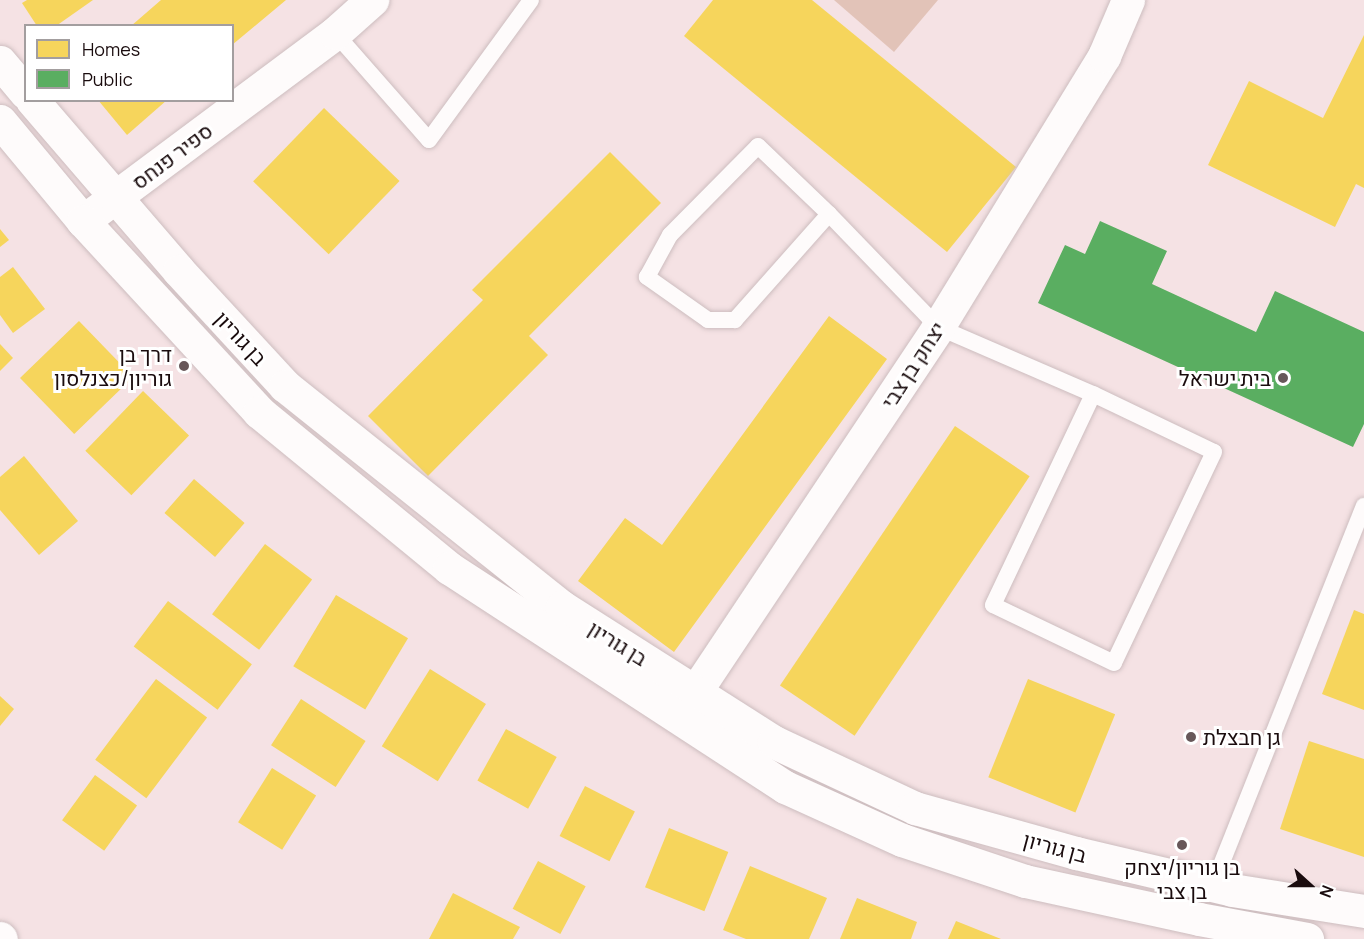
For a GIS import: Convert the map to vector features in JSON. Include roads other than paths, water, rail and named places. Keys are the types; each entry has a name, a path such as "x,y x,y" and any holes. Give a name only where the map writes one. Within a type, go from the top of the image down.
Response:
{"street":[{"name":"ספיר פנחס","path":"83,221 334,33 372,0"},
{"name":"יצחק בן צבי","path":"687,705 939,327 1104,56 1128,0"},
{"path":"0,62 24,91"},
{"name":"בן גוריון","path":"34,102 116,198 285,386 687,705 785,787 902,840 1025,880 1230,926 1307,939"},
{"name":"בן גוריון","path":"0,121 83,221 259,412 449,568 687,705 774,742 915,808 1076,853 1213,885 1364,911"}],"lane":[{"path":"334,33 429,140 531,0"},
{"path":"829,214 735,320 708,320 647,277 670,235 758,146 829,214 939,327 1093,394 1214,452 1114,663 993,605 1093,394"},
{"path":"1213,885 1364,506"}],"place":[{"name":"דרך בן גוריון/כצנלסון","path":"184,366"},
{"name":"בית ישראל","path":"1283,378"},
{"name":"גן חבצלת","path":"1191,737"},
{"name":"בן גוריון/יצחק בן צבי","path":"1182,845"}]}
